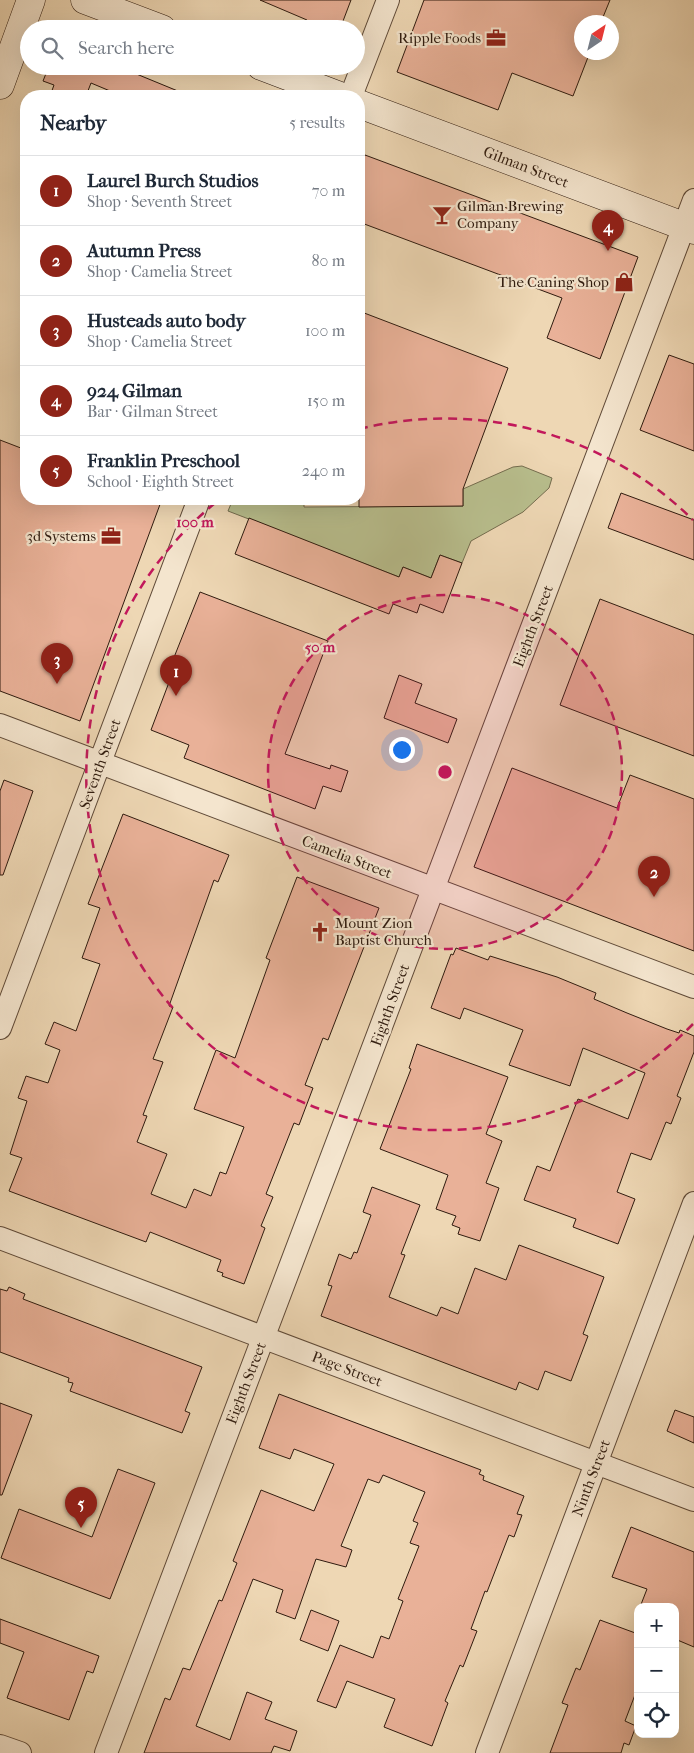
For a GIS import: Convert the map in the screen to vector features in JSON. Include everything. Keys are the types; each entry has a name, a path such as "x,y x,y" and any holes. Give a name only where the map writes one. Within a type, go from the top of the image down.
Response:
{"main road":[{"path":"23,20 30,0"},
{"path":"85,0 138,20"},
{"path":"0,85 20,28"},
{"path":"285,75 324,90"},
{"name":"Gilman Street","path":"365,106 689,229"}],"street":[{"path":"365,60 388,0"},
{"path":"353,90 359,75"},
{"name":"Eighth Street","path":"106,1753 433,889 689,229 694,200"},
{"name":"Seventh Street","path":"0,1028 197,505"},
{"name":"Camelia Street","path":"0,725 694,987"},
{"name":"Ninth Street","path":"487,1753 694,1203"},
{"name":"Page Street","path":"0,1238 694,1500"},
{"path":"0,1746 20,1753"}],"green space":[{"path":"522,466 552,478 549,488 523,512 471,541 462,563 440,555 431,578 403,567 399,577 228,511 230,505 304,505 304,507 463,506 463,489 513,467"}],"building":[{"path":"260,0 351,0 343,20 307,20"},
{"path":"424,0 610,0 604,15 574,15 574,60 587,60 573,96 512,73 498,110 397,72"},
{"path":"45,75 139,75 175,90 108,90 91,83 88,90 52,90 54,85 43,81"},
{"path":"365,155 638,257 600,359 547,338 562,298 365,224"},
{"path":"365,313 508,368 463,489 463,506 359,507 359,505 365,505"},
{"path":"669,355 694,364 694,451 640,430"},
{"path":"0,440 20,448 20,505 160,505 80,721 0,691"},
{"path":"621,493 694,520 694,560 608,528"},
{"path":"249,518 399,577 403,567 431,578 440,555 462,563 443,613 420,604 417,613 393,604 389,614 235,554"},
{"path":"200,592 328,641 285,754 330,769 331,765 348,771 341,792 323,786 315,809 184,758 189,745 151,730 171,677 167,675"},
{"path":"600,599 694,635 694,756 560,705"},
{"path":"399,675 422,684 415,703 457,719 448,743 384,718"},
{"path":"512,768 617,808 630,775 694,799 694,951 474,867"},
{"path":"4,780 33,791 3,875 0,875 0,791"},
{"path":"123,814 229,855 218,882 214,880 169,1006 173,1007 153,1059 163,1062 143,1115 147,1116 137,1142 167,1154 151,1194 186,1208 194,1189 211,1196 220,1172 226,1174 244,1127 194,1109 216,1050 235,1058 270,960 266,958 297,877 379,908 328,1040 323,1038 305,1085 313,1088 299,1125 294,1123 266,1194 273,1197 261,1226 265,1228 244,1284 222,1276 223,1273 217,1271 221,1260 150,1232 146,1242 9,1191 22,1158 10,1154 27,1101 18,1098 26,1076 48,1083 60,1050 45,1044 54,1022 76,1031 100,964 82,958 100,908 88,904"},
{"path":"456,948 488,960 490,956 557,977 596,993 594,999 667,1029 679,1033 680,1030 694,1036 694,1052 677,1096 681,1098 671,1124 666,1122 651,1160 631,1153 617,1192 635,1199 618,1244 573,1227 576,1219 524,1200 537,1166 550,1171 578,1099 628,1119 645,1073 583,1048 570,1086 509,1065 523,1030 464,1008 460,1019 431,1008 451,954 453,955"},
{"path":"417,1044 508,1077 486,1134 502,1141 486,1183 499,1188 480,1241 458,1234 460,1228 452,1225 456,1216 436,1209 448,1175 380,1149 411,1069 409,1068"},
{"path":"372,1187 420,1205 401,1254 405,1255 389,1297 437,1316 441,1307 458,1314 475,1268 506,1280 519,1245 604,1277 583,1334 588,1336 571,1381 545,1371 538,1390 519,1382 516,1390 321,1316 332,1286 328,1285 339,1254 351,1259 354,1252 357,1253 371,1215 363,1212"},
{"path":"9,1287 25,1294 23,1299 202,1367 185,1411 190,1413 182,1433 70,1391 73,1383 68,1382 69,1378 0,1352 0,1289 7,1291"},
{"path":"279,1394 481,1470 479,1474 484,1476 483,1480 524,1496 517,1514 522,1515 514,1537 509,1535 487,1592 485,1591 471,1629 477,1631 463,1667 460,1665 445,1701 448,1703 432,1746 384,1727 395,1699 347,1681 336,1708 317,1701 340,1645 373,1658 381,1636 389,1639 403,1601 398,1599 419,1546 410,1543 418,1523 413,1521 425,1492 383,1475 379,1483 368,1479 341,1546 352,1550 346,1567 316,1559 295,1619 276,1612 283,1590 253,1579 196,1726 230,1740 247,1692 272,1702 265,1719 297,1731 290,1751 274,1746 271,1753 144,1753 165,1698 170,1700 183,1668 190,1670 219,1600 222,1601 237,1563 233,1561 261,1490 314,1511 334,1464 294,1449 290,1459 259,1448"},
{"path":"0,1403 32,1415 2,1495 0,1495"},
{"path":"675,1410 694,1417 694,1443 667,1431"},
{"path":"118,1469 155,1483 110,1599 1,1558 19,1509 92,1537"},
{"path":"631,1527 694,1552 694,1647 679,1641 679,1603 642,1603 647,1589 612,1577"},
{"path":"311,1610 339,1621 328,1651 300,1640"},
{"path":"0,1619 99,1656 93,1673 87,1671 69,1720 7,1698 24,1652 0,1643"},
{"path":"600,1620 634,1633 634,1697 625,1721 634,1725 634,1731 629,1745 624,1743 621,1753 550,1753 568,1705 562,1703 576,1668 580,1670"}],"place":[{"name":"Ripple Foods","path":"496,38"},
{"name":"Gilman Brewing Company","path":"442,215"},
{"name":"924 Gilman","path":"608,251"},
{"name":"The Caning Shop","path":"624,282"},
{"name":"3d Systems","path":"111,536"},
{"name":"Husteads auto body","path":"57,684"},
{"name":"Laurel Burch Studios","path":"176,696"},
{"name":"Autumn Press","path":"654,897"},
{"name":"Mount Zion Baptist Church","path":"320,932"},
{"name":"Franklin Preschool","path":"81,1528"}]}
